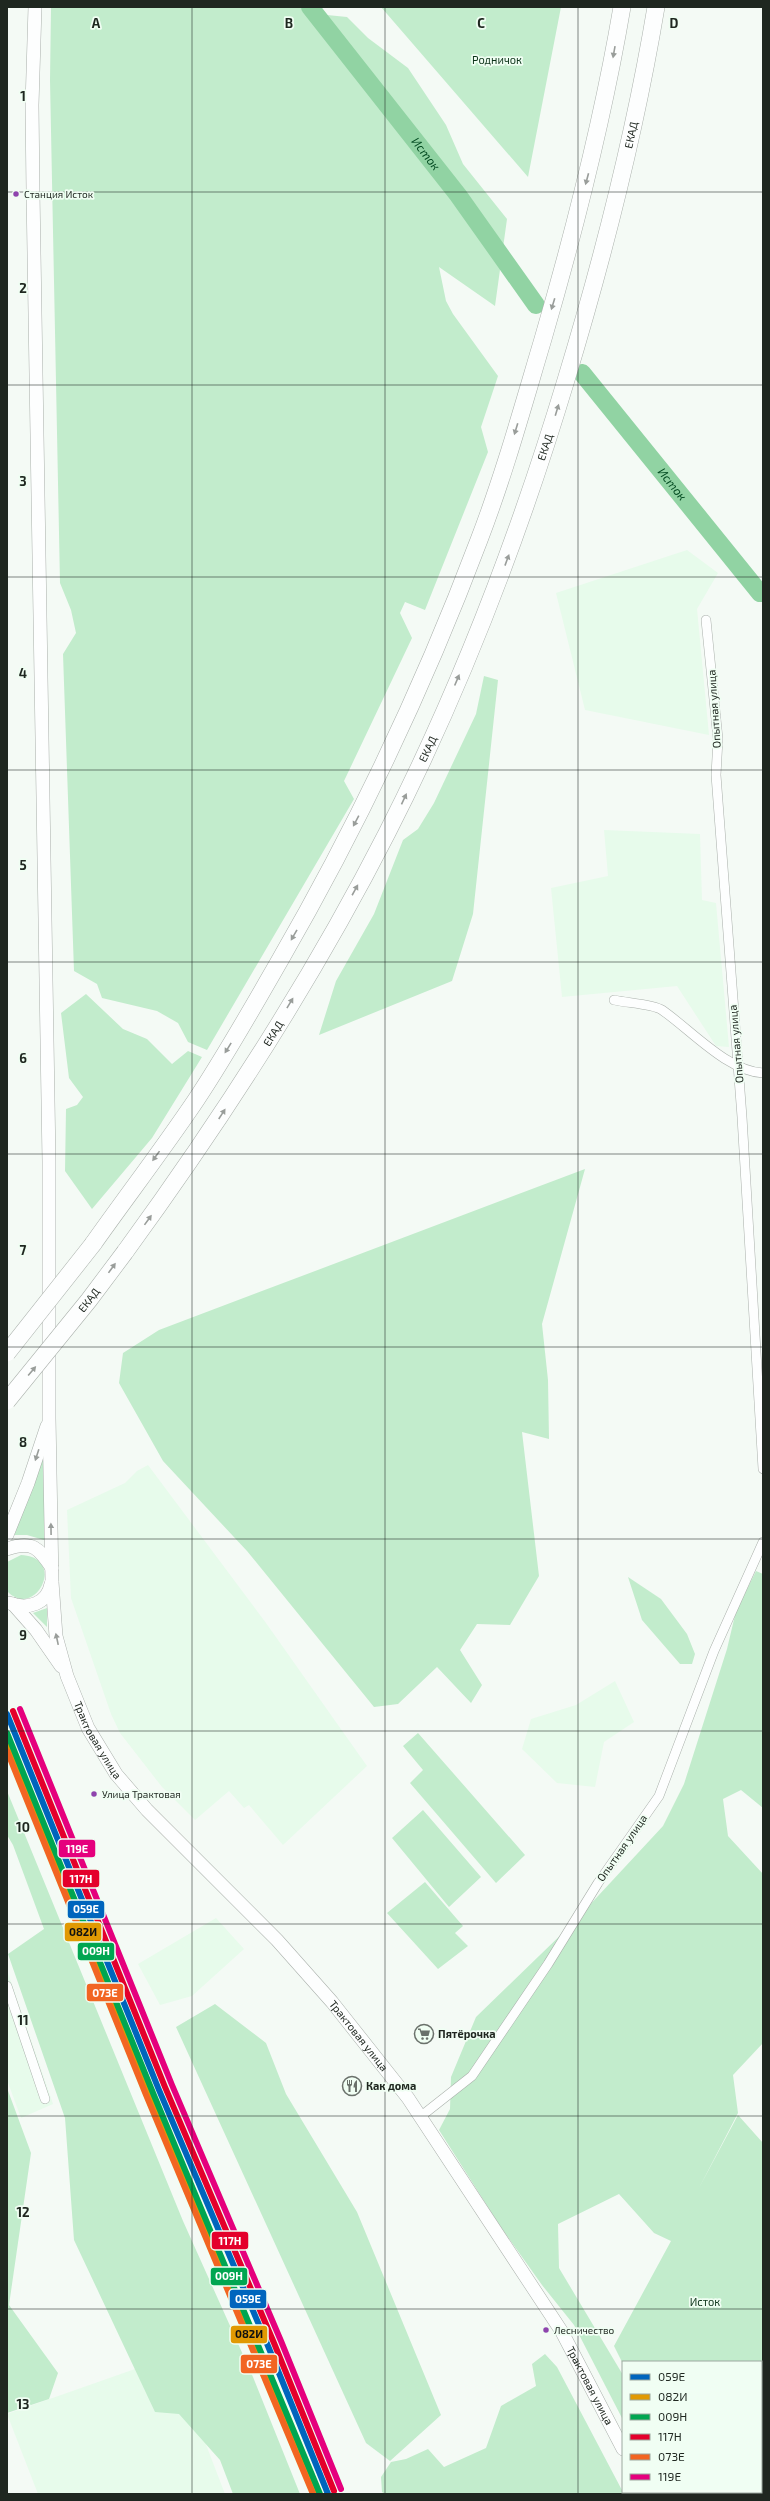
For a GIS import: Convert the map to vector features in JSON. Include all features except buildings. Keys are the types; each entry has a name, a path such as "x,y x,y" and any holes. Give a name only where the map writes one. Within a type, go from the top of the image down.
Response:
{"highway":[{"path":"7,1354 93,1244 197,1099 319,893 361,812 436,650 480,538 504,465 560,281 595,147 622,7"},
{"name":"ЕКАД","path":"7,1401 89,1300 125,1252 196,1153 242,1082 321,951 387,834 434,734 492,600 525,509 587,313 636,114 656,7"}],"main road":[{"path":"35,7 32,168 49,1161 49,1418 52,1582 56,1636 67,1676"},
{"path":"7,1535 28,1483 49,1418"},
{"path":"7,1549 22,1545 32,1546 41,1552 52,1568"},
{"path":"10,1603 37,1604 46,1598 52,1582"},
{"path":"10,1603 36,1630 67,1676"},
{"name":"Трактовая улица","path":"67,1676 88,1728 116,1774 147,1810 247,1908 332,2002 420,2117 562,2332 622,2447"}],"street":[{"name":"Опытная улица","path":"706,620 718,739 716,775 760,1370 763,1469"},
{"path":"614,1000 661,1009 675,1022 694,1033 716,1054 738,1066 763,1073"},
{"name":"Опытная улица","path":"420,2117 472,2076 548,1964 598,1883 659,1796 714,1651 763,1542"},
{"path":"7,1986 45,2099"}],"shaded area":[{"path":"687,550 718,573 697,609 709,735 585,710 556,593"},
{"path":"604,830 700,834 702,900 716,903 729,1047 716,1046 677,986 562,997 551,888 608,876"},
{"path":"148,1465 266,1623 367,1766 283,1845 249,1805 244,1808 229,1791 195,1820 162,1787 120,1733 111,1714 71,1598 67,1510 125,1483 137,1471"},
{"path":"615,1681 634,1722 604,1742 595,1787 557,1783 522,1749 531,1719 576,1705"},
{"path":"216,1918 244,1949 192,1996 160,2005 138,1964"},
{"path":"7,1970 53,2104 21,2118 7,2080"},
{"path":"172,2356 225,2494 38,2494 7,2414"}],"green space":[{"path":"51,7 301,7 307,13 347,17 368,38 408,68 446,125 463,164 507,219 495,306 439,267 446,301 453,314 498,376 481,427 488,452 425,610 405,602 400,613 412,638 344,781 354,799 207,1050 188,1042 178,1023 157,1011 102,998 97,984 74,971 63,654 76,633 71,610 60,583 50,80"},
{"name":"Родничок","path":"381,7 561,7 528,177"},
{"path":"484,676 498,680 473,914 452,981 319,1035 336,981 374,914 403,840 418,829 434,803 476,714"},
{"path":"86,994 123,1029 147,1039 172,1064 188,1051 202,1057 152,1138 92,1209 65,1171 66,1109 77,1105 83,1097 69,1078 61,1013"},
{"path":"585,1169 542,1324 548,1380 549,1439 522,1432 539,1576 510,1625 477,1624 460,1650 482,1685 471,1703 437,1667 398,1704 374,1707 247,1551 163,1461 119,1383 123,1353 159,1330"},
{"path":"44,1454 44,1540 27,1535 14,1535"},
{"path":"21,1555 35,1558 43,1566 45,1575 42,1585 36,1593 28,1598 18,1598 7,1591 7,1562"},
{"path":"756,1571 763,1574 763,1808 741,1790 723,1799 728,1836 763,1874 763,2043 733,2075 738,2113 699,2188 738,2115 763,2143 762,2430 762,2361 622,2362 614,2346 671,2241 654,2233 619,2194 558,2224 559,2268 622,2373 622,2418 574,2325 542,2285 500,2226 439,2130 450,2109 451,2077 476,2017 572,1924 663,1826 684,1784 727,1649 736,1611"},
{"path":"628,1577 661,1599 687,1634 695,1654 692,1664 680,1664 642,1620"},
{"path":"47,1608 47,1627 33,1613"},
{"path":"418,1733 525,1855 496,1883 410,1783 423,1770 403,1746"},
{"path":"7,1791 183,2221 253,2377 300,2494 233,2494 220,2460 179,2414 155,2412 74,2240 65,2118 8,1954 44,1929 13,1845 7,1835"},
{"path":"423,1810 481,1877 449,1907 392,1838"},
{"path":"425,1882 463,1926 455,1933 468,1946 438,1969 387,1913"},
{"path":"215,2004 266,2043 286,2094 357,2212 441,2415 390,2461 366,2443 176,2027"},
{"path":"7,2088 31,2153 9,2305 58,2373 49,2399 7,2413"},
{"path":"545,2354 557,2367 622,2490 622,2493 624,2494 385,2494 382,2492 381,2477 391,2462 406,2459 428,2449 444,2467 486,2448 501,2406 536,2386 532,2364"}],"waterway":[{"name":"Исток","path":"310,7 458,195 536,305"},
{"name":"Исток","path":"582,373 760,593 763,593"}],"transit line":[{"name":"119Е","path":"20,1709 172,2085 281,2341 341,2489"},
{"name":"117Н","path":"13,1711 165,2087 274,2343 334,2491"},
{"name":"059Е","path":"7,1714 159,2090 268,2346 328,2494"},
{"name":"009Н","path":"7,1733 153,2093 320,2494"},
{"name":"082И","path":"7,1744 149,2094 316,2494"},
{"name":"073Е","path":"7,1751 146,2095 313,2494"}],"place":[{"name":"Станция Исток","path":"16,194"},
{"name":"Улица Трактовая","path":"94,1794"},
{"name":"Пятёрочка","path":"424,2034"},
{"name":"Как дома","path":"352,2086"},
{"name":"Лесничество","path":"546,2330"}]}
